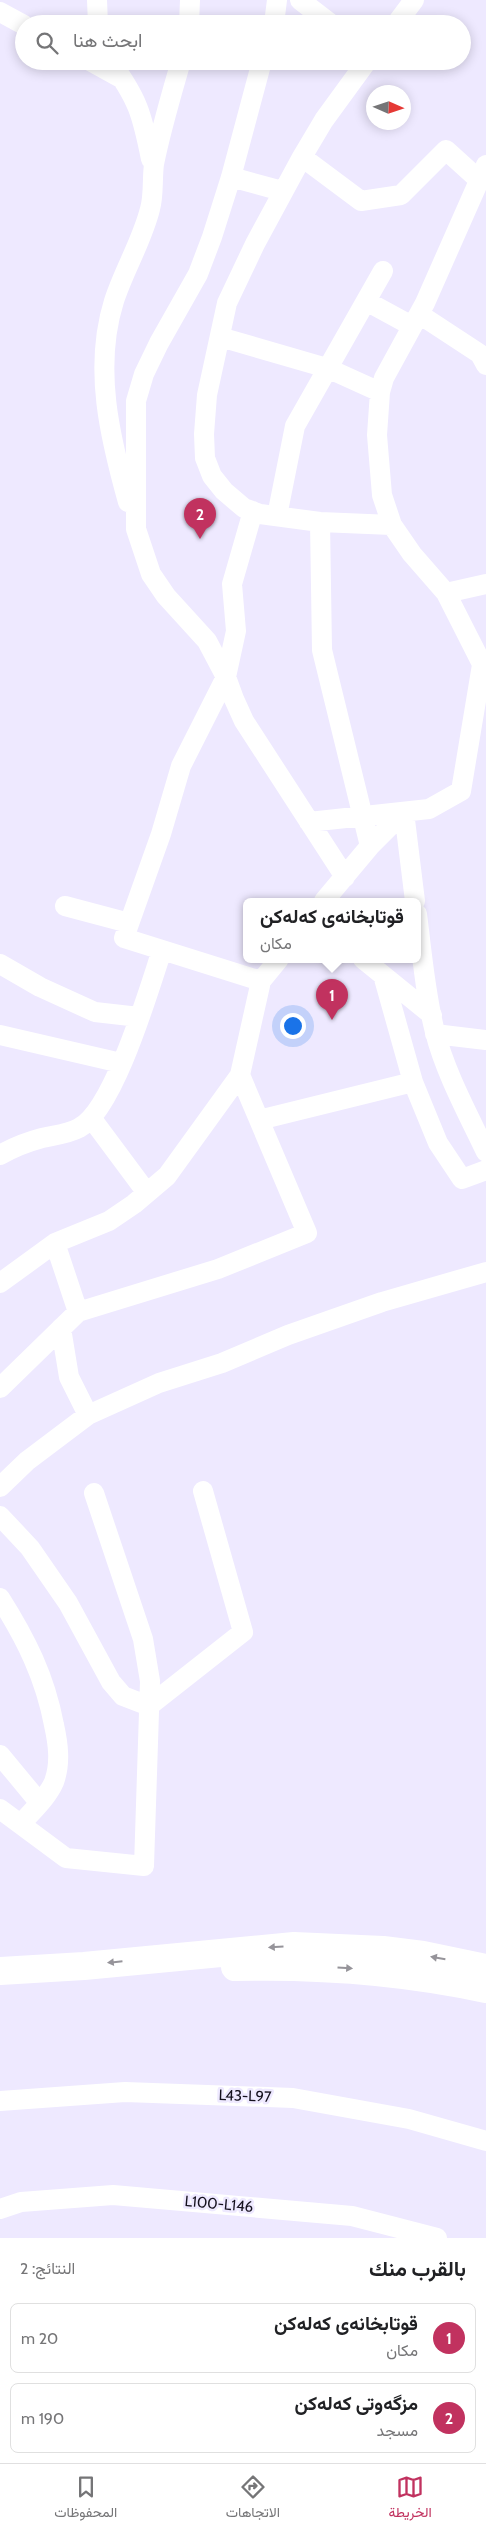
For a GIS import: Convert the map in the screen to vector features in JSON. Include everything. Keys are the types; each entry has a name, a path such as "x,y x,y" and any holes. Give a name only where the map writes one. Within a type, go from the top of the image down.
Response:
{"street":[{"path":"0,3 3,0"},
{"path":"97,0 98,15"},
{"path":"189,15 190,0"},
{"path":"276,15 278,0"},
{"path":"300,0 320,15"},
{"path":"403,15 414,0"},
{"path":"0,12 15,20"},
{"path":"106,70 123,79"},
{"path":"116,70 141,112 153,170"},
{"path":"177,70 163,118 153,170 151,208 113,304 107,333 105,385 112,445 151,574 166,596 207,641 226,677 244,721 345,876"},
{"path":"136,529 136,401 144,374 198,274 231,177 260,70"},
{"path":"360,70 324,120 302,156 282,191 227,303 208,395 204,434 205,458 212,476 224,491 244,508 277,516 320,522 392,525"},
{"path":"302,156 361,201 401,195 446,150 484,170 449,253 419,314 391,362 380,392 377,435 382,495 392,525 412,554 446,593 484,669 461,792 429,808 309,822"},
{"path":"231,177 282,191"},
{"path":"277,516 295,426 326,368 383,271"},
{"path":"366,301 419,314 486,342"},
{"path":"419,314 480,354 486,365"},
{"path":"220,337 326,368 380,392"},
{"path":"253,511 232,584 236,631 226,677 181,766 162,834 124,938 261,981"},
{"path":"320,522 322,650 370,846"},
{"path":"446,593 486,584"},
{"path":"327,898 370,846 404,812"},
{"path":"404,812 415,898"},
{"path":"64,906 129,923"},
{"path":"421,942 433,1024 459,1094 486,1152"},
{"path":"0,1155 18,1145 80,1128 92,1118 121,1062 140,1018 162,950"},
{"path":"0,1284 56,1243 109,1221 147,1193 172,1169 240,1075 261,981 276,963"},
{"path":"368,963 383,975 433,1024 486,1040"},
{"path":"0,964 40,987 95,1012 140,1018"},
{"path":"383,975 413,1082 438,1143 462,1179 486,1170"},
{"path":"0,1035 121,1062"},
{"path":"0,1388 78,1312 218,1269 307,1233 240,1075"},
{"path":"259,1120 413,1082"},
{"path":"92,1118 147,1193"},
{"path":"56,1243 78,1312"},
{"path":"0,1487 27,1461 88,1415 159,1383 222,1363 288,1334 382,1302 486,1272"},
{"path":"60,1328 70,1377 88,1415"},
{"path":"148,1706 243,1632 203,1491"},
{"path":"0,1809 66,1858 144,1866 150,1681 143,1639 94,1493"},
{"path":"0,1516 30,1548 68,1603 111,1682 123,1696 148,1706"},
{"path":"0,1598 38,1664 58,1744 58,1765 54,1780 21,1824"},
{"path":"0,1755 39,1802"},
{"path":"0,1971 84,1966 203,1953 294,1946 383,1950 423,1955 486,1968"},
{"path":"0,1989 95,1982 196,1970 312,1966 394,1973 486,1989"},
{"name":"L43-L97","path":"0,2101 125,2092 293,2098 409,2119 486,2141"},
{"name":"L100-L146","path":"0,2209 21,2202 114,2194 352,2216 437,2238"}],"place":[{"name":"مزگەوتی کەلەکن","path":"200,539"},
{"name":"قوتابخانەی کەلەکن","path":"332,1020"}]}
